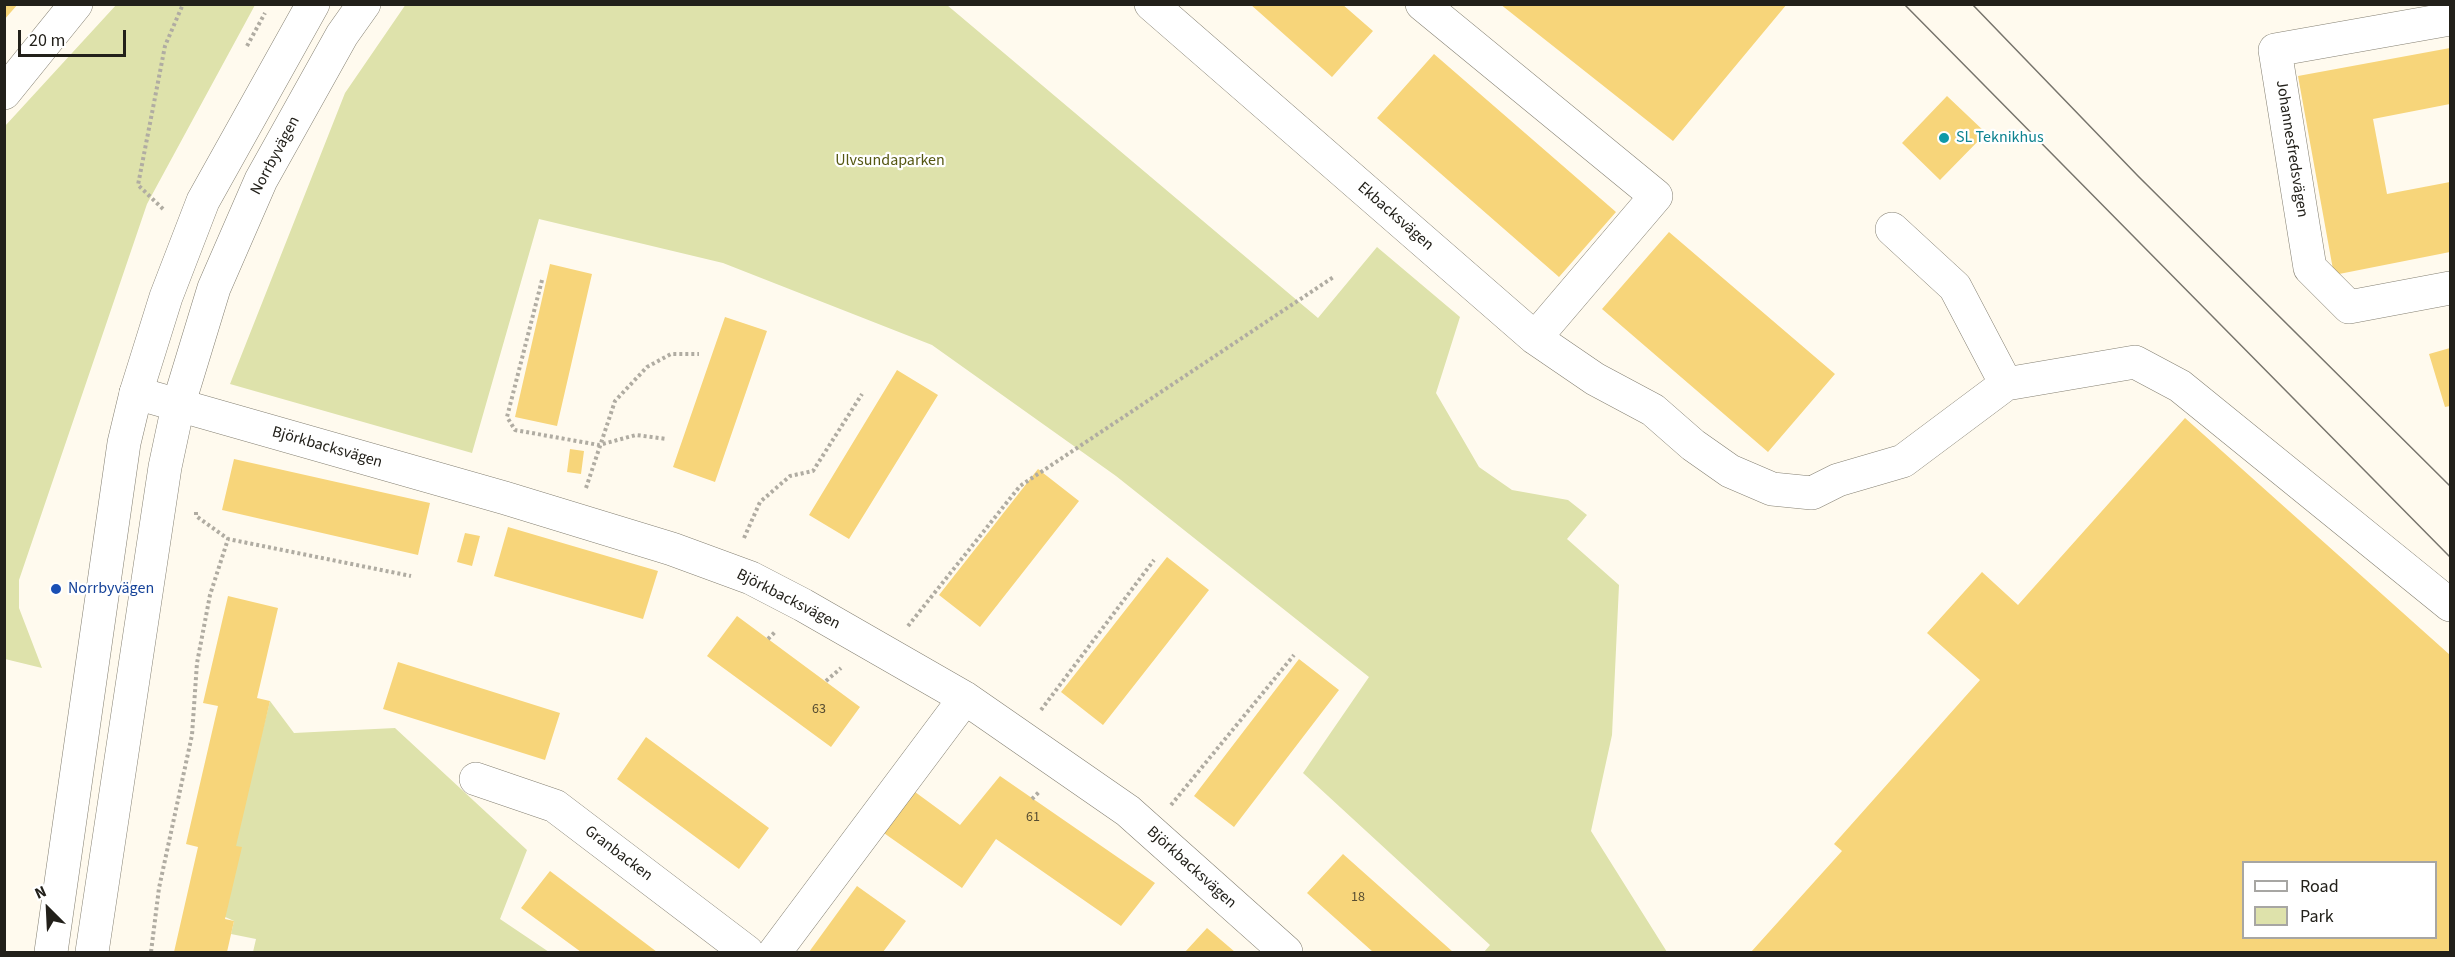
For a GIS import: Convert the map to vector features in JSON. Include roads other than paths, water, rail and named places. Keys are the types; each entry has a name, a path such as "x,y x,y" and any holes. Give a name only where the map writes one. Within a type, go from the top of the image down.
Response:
{"street":[{"path":"4,93 76,4"},
{"path":"51,952 122,454 136,393 166,297 204,201 313,4"},
{"name":"Norrbyvägen","path":"92,952 165,467 178,406 214,288 261,180 342,35 364,4"},
{"name":"Ekbacksvägen","path":"1151,4 1535,338 1595,379 1653,410 1693,446 1730,471 1772,489 1812,493 1838,480 1903,461 2006,384"},
{"path":"1422,4 1656,196 1535,338"},
{"name":"Johannesfredsvägen","path":"2451,18 2275,50 2310,268 2349,307 2451,288"},
{"path":"1892,229 1954,287 2006,384 2135,362 2180,386 2451,605"},
{"name":"Björkbacksvägen","path":"136,393 506,498 672,549 751,578 965,698 1128,811 1286,952"},
{"path":"775,952 965,698"},
{"name":"Granbacken","path":"476,778 555,806 747,952"}],"tram line":[{"path":"1904,4 2450,557"},
{"path":"1972,4 2138,176 2450,486"}],"place":[{"name":"SL Teknikhus","path":"1944,138"},
{"name":"Norrbyvägen","path":"56,589"}],"park label":[{"name":"Ulvsundaparken","path":"890,161"}]}
